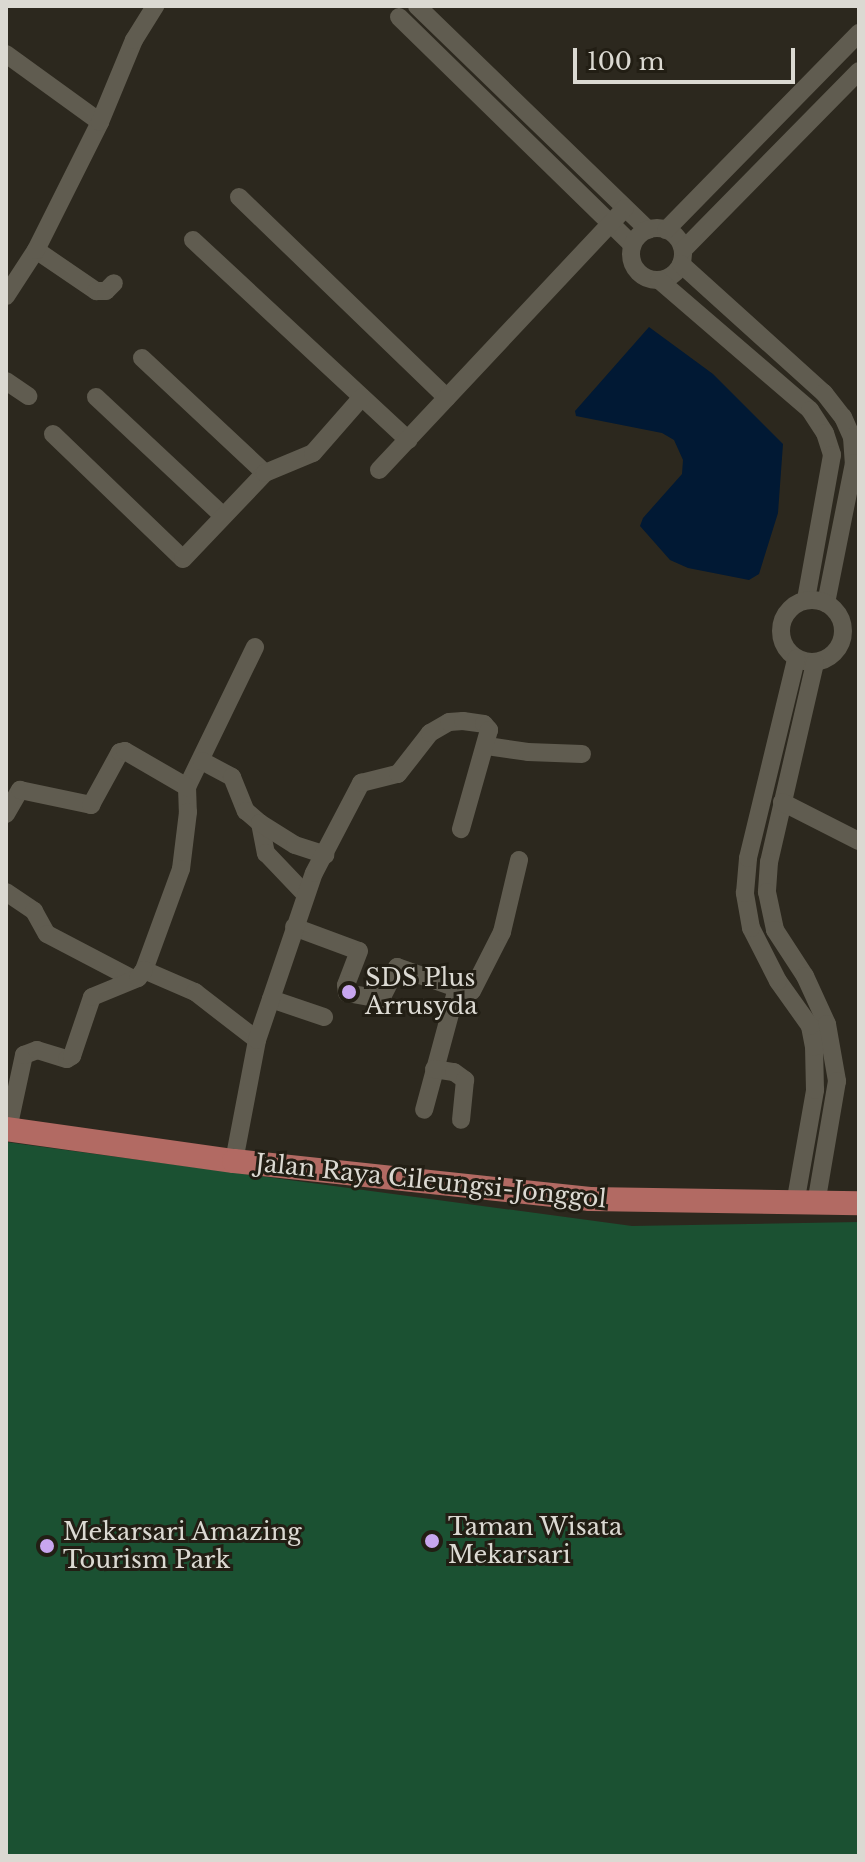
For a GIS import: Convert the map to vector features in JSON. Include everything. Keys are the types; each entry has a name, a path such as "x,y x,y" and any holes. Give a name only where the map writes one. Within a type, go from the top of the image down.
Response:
{"main road":[{"name":"Jalan Raya Cileungsi-Jonggol","path":"7,1129 234,1161 590,1199 859,1203"}],"street":[{"path":"6,296 36,250 100,122 134,40 155,6"},
{"path":"417,6 625,208 657,230 677,238 682,257 824,393 843,417 852,437 854,463 826,603"},
{"path":"399,17 632,244"},
{"path":"632,244 657,230 859,33"},
{"path":"6,54 100,122"},
{"path":"632,244 630,258 635,270 646,278 659,280 673,275 682,257 859,71"},
{"path":"239,197 447,398"},
{"path":"379,470 625,208"},
{"path":"193,240 408,440"},
{"path":"36,250 96,291 106,291 114,283"},
{"path":"659,280 810,410 825,433 832,455 806,600"},
{"path":"142,358 265,473"},
{"path":"6,381 28,396"},
{"path":"96,397 223,516"},
{"path":"53,434 183,559 265,473 313,453 362,397"},
{"path":"806,600 826,603 841,617 844,637 834,655 815,663 796,659 784,648 779,634 782,618 792,606 806,600"},
{"path":"7,1129 24,1055 37,1050 67,1059 72,1056 92,997 139,974 181,869 188,812 187,787 255,647"},
{"path":"796,659 748,858 745,893 751,928 778,981 810,1026 815,1090 806,1204"},
{"path":"806,1204 837,1081 827,1024 805,976 775,930 767,892 782,802 815,663"},
{"path":"234,1161 257,1040 305,894 361,783 398,774 418,746 440,726 463,721 484,724 489,730 487,746 461,829"},
{"path":"487,746 582,754"},
{"path":"6,814 20,790 91,805 120,752 125,751 187,787"},
{"path":"202,761 232,777 246,811 260,823 295,845 325,855"},
{"path":"782,802 859,841"},
{"path":"260,823 266,853 305,894"},
{"path":"294,927 359,951 346,985 347,993 381,999 397,967 470,992 502,932 519,860"},
{"path":"6,892 34,911 47,934 139,974 169,978 206,999 257,1040"},
{"path":"424,1110 457,988"},
{"path":"271,999 324,1017"},
{"path":"434,1069 454,1072 465,1080 461,1120"}],"green space":[{"name":"Taman Wisata Mekarsari","path":"6,1142 632,1226 859,1222 859,1856 6,1856"}],"water":[{"path":"649,327 713,374 783,444 778,513 759,574 749,580 688,568 670,560 640,526 643,518 682,474 683,460 674,440 662,433 576,416 575,411"}],"place":[{"name":"SDS Plus Arrusyda","path":"349,992"},
{"name":"Taman Wisata Mekarsari","path":"432,1541"},
{"name":"Mekarsari Amazing Tourism Park","path":"47,1546"}]}
